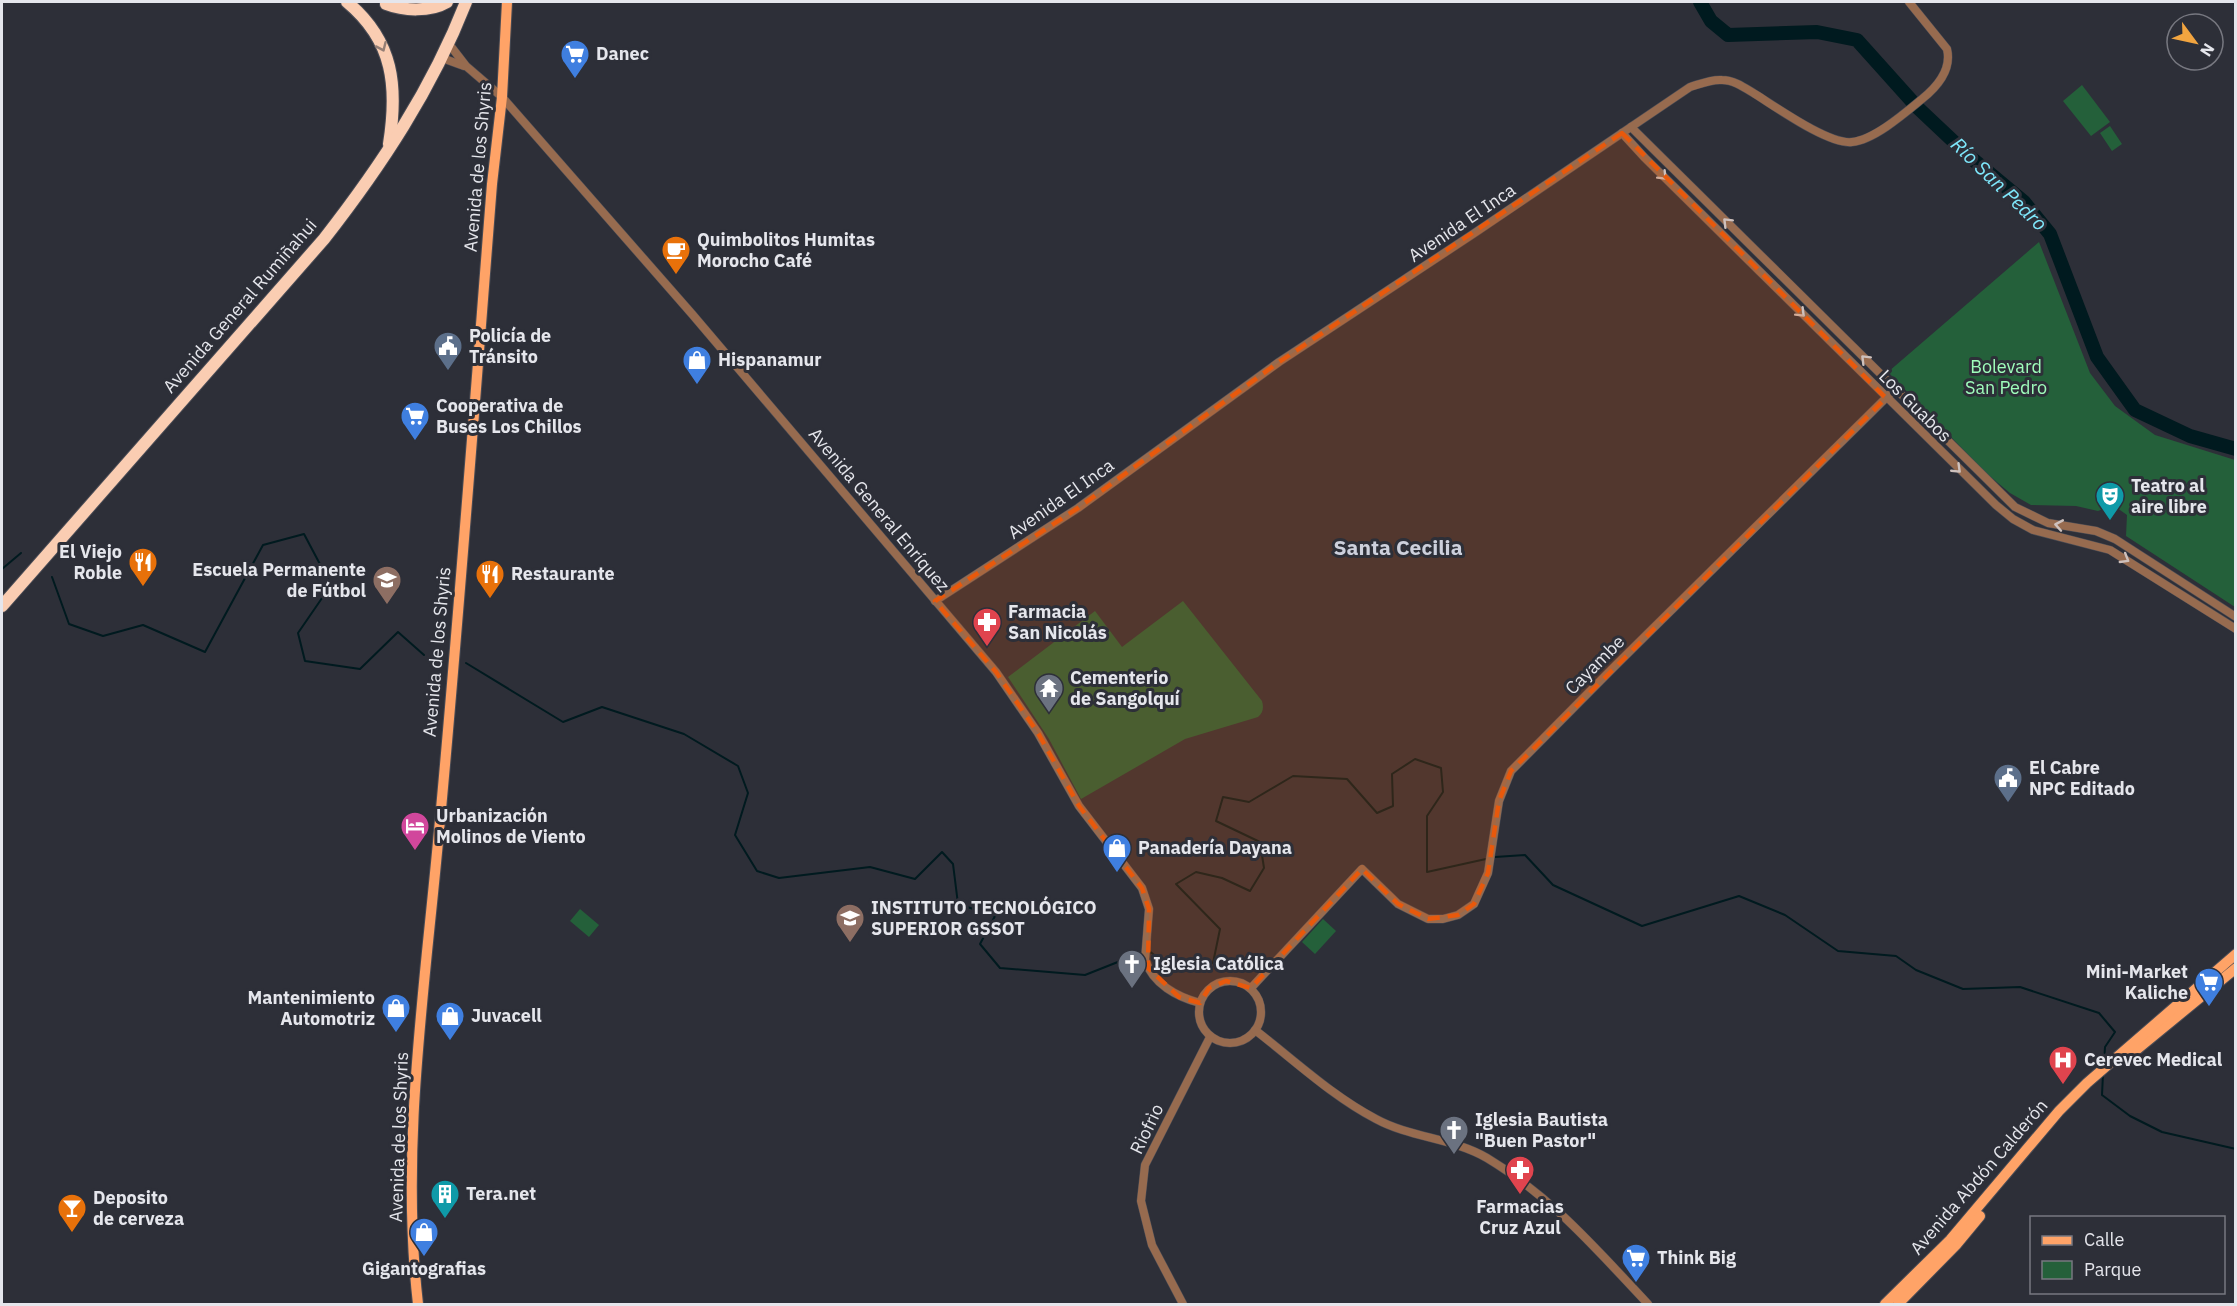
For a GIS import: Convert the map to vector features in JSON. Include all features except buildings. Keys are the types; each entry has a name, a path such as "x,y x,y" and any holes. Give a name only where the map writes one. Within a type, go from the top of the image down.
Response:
{"highway":[{"path":"347,2 371,24 385,53 390,70 393,115 388,152"},
{"path":"386,4 419,10 447,2"},
{"name":"Avenida General Rumiñahui","path":"2,606 324,239 362,191 388,152 442,58 466,2"}],"main road":[{"name":"Avenida de los Shyris","path":"418,1305 411,1177 416,1083 492,184 502,97 507,2"},
{"name":"Avenida Abdón Calderón","path":"1885,1305 1950,1240 2059,1111 2235,954"},
{"name":"Avenida Abdón Calderón","path":"2123,1056 2235,968"},
{"name":"Avenida Abdón Calderón","path":"1898,1305 1956,1245 2088,1086"}],"street":[{"name":"Avenida El Inca","path":"935,601 1078,508 1279,362 1690,87 1721,80 1737,84 1835,140 1859,141 1883,128 1922,99 1941,80 1948,54 1944,44 1909,2"},
{"name":"Avenida General Enríquez","path":"449,44 466,66 502,97 700,323 996,672 1038,732 1079,806 1142,888 1149,909 1145,960 1154,977 1179,997 1200,1003"},
{"name":"Avenida General Enríquez","path":"442,58 466,66"},
{"name":"Los Guabos","path":"1631,127 2015,507 2048,523 2096,531 2115,539 2235,617"},
{"name":"Los Guabos","path":"1622,133 1972,483 2013,519 2033,530 2110,550 2235,629"},
{"name":"Cayambe","path":"1251,988 1362,869 1398,904 1428,920 1458,915 1474,904 1488,873 1498,801 1511,771 1895,389"},
{"path":"1226,981 1234,981 1251,988 1260,1004 1261,1013 1255,1030 1248,1038 1239,1042 1219,1042 1210,1037 1200,1021 1200,1003 1209,988 1226,981"},
{"path":"1255,1030 1352,1104 1377,1119 1399,1129 1476,1153 1524,1182 1555,1206 1582,1232 1648,1305"},
{"name":"Riofrìo","path":"1183,1305 1152,1245 1141,1201 1145,1165 1210,1037"}],"highlighted area":[{"path":"1622,133 1886,398 1511,771 1499,801 1488,873 1474,904 1458,915 1428,919 1398,904 1362,869 1251,988 1226,981 1209,988 1200,1003 1179,997 1148,968 1149,909 1142,888 1079,806 1038,733 996,672 935,601 1078,508 1279,362"}],"green space":[{"path":"2082,85 2110,122 2091,136 2063,101"},
{"path":"2110,126 2122,144 2112,151 2100,133"},
{"name":"Bolevard San Pedro","path":"2039,242 2090,373 2115,406 2155,435 2235,460 2235,607 2126,536 2127,515 2113,505 2098,511 2076,506 2031,505 2010,493 1986,473 1888,372"},
{"path":"1183,601 1262,701 1262,712 1258,717 1185,739 1081,799 1049,739 1008,677 1095,611 1122,647"},
{"path":"580,909 599,925 589,937 570,921"},
{"path":"1323,919 1336,931 1315,954 1302,942"}],"waterway":[{"name":"Río San Pedro","path":"1700,2 1711,21 1728,35 1817,32 1857,40 1918,108 1970,157 2024,202 2050,234 2097,357 2135,410 2190,436 2236,449"},
{"path":"52,577 69,624 103,636 143,625 205,652 263,545 304,534 331,585 298,633 305,661 360,669 398,632 424,655"},
{"path":"2,569 21,553"},
{"path":"466,663 563,722 602,707 684,734 738,766 748,793 735,835 757,871 779,878 870,867 915,879 942,852 953,864 958,904 995,916 980,944 1000,968 1085,975 1143,952"},
{"path":"1148,950 1172,969 1213,963 1220,929 1176,884 1196,872 1222,878 1250,891 1264,868 1260,842 1216,821 1223,797 1249,802 1293,776 1347,779 1377,813 1393,806 1392,774 1415,759 1441,768 1443,792 1427,816 1427,872 1495,857 1525,855 1553,885 1642,926 1739,896 1785,915 1838,951 1896,956 1916,970 1963,989 2020,987 2099,1013 2115,1032 2105,1047 2104,1063"},
{"path":"2103,1074 2102,1095 2130,1116 2162,1132 2236,1149"}],"place":[{"name":"Danec","path":"575,80"},
{"name":"Quimbolitos Humitas Morocho Café","path":"676,276"},
{"name":"Policía de Tránsito","path":"448,372"},
{"name":"Hispanamur","path":"697,386"},
{"name":"Cooperativa de Buses Los Chillos","path":"415,442"},
{"name":"Teatro al aire libre","path":"2110,522"},
{"name":"El Viejo Roble","path":"143,588"},
{"name":"Restaurante","path":"490,600"},
{"name":"Escuela Permanente de Fútbol","path":"387,606"},
{"name":"Farmacia San Nicolás","path":"987,648"},
{"name":"Cementerio de Sangolquí","path":"1049,714"},
{"name":"El Cabre NPC Editado","path":"2008,804"},
{"name":"Urbanización Molinos de Viento","path":"415,852"},
{"name":"Panadería Dayana","path":"1117,874"},
{"name":"INSTITUTO TECNOLÓGICO SUPERIOR GSSOT","path":"850,944"},
{"name":"Iglesia Católica","path":"1132,990"},
{"name":"Mini-Market Kaliche","path":"2209,1008"},
{"name":"Mantenimiento Automotriz","path":"396,1034"},
{"name":"Juvacell","path":"450,1042"},
{"name":"Cerevec Medical","path":"2063,1086"},
{"name":"Iglesia Bautista \"Buen Pastor\"","path":"1454,1156"},
{"name":"Farmacias Cruz Azul","path":"1520,1196"},
{"name":"Tera.net","path":"445,1220"},
{"name":"Deposito de cerveza","path":"72,1234"},
{"name":"Gigantografias","path":"424,1258"},
{"name":"Think Big","path":"1636,1284"}],"district":[{"name":"Santa Cecilia","path":"1398,548"}]}
